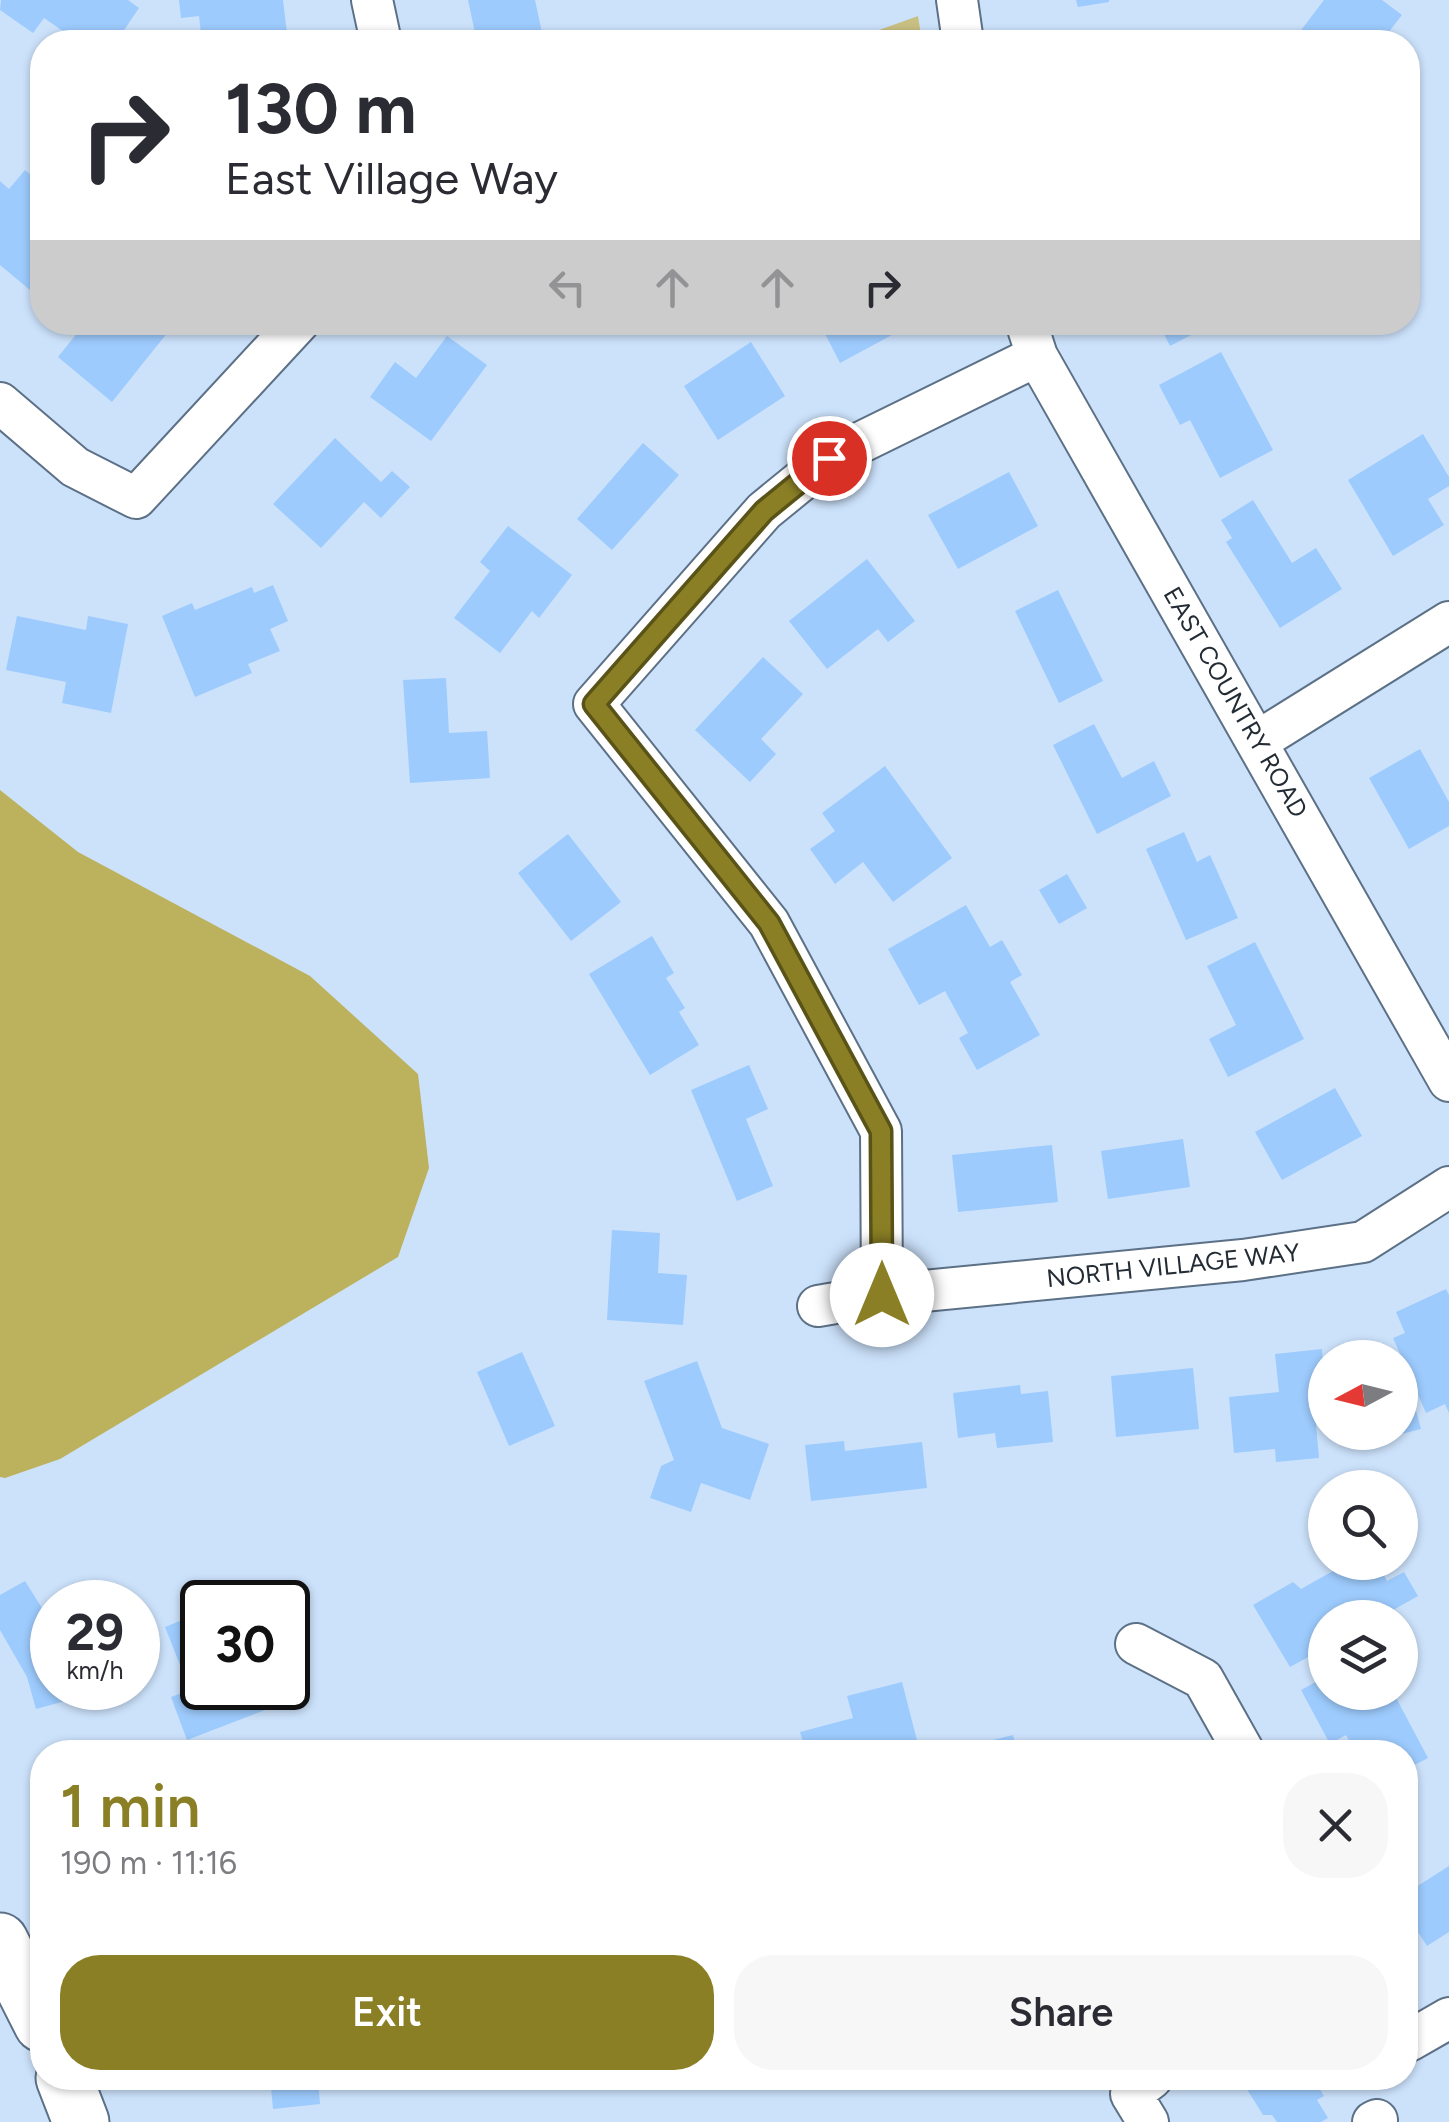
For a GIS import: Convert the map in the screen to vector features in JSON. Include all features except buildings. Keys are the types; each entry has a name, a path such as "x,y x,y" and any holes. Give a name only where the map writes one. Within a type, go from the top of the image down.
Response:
{"main road":[{"path":"0,1941 30,2000"},
{"path":"69,2090 81,2122"}],"street":[{"path":"372,0 378,30"},
{"path":"956,0 961,30"},
{"path":"0,403 75,467 136,498 287,335"},
{"path":"882,1295 881,1131 769,923 594,704 764,511 829,458 1032,339"},
{"name":"EAST COUNTRY ROAD","path":"1032,339 1449,1081"},
{"path":"1258,741 1449,622"},
{"name":"NORTH VILLAGE WAY","path":"818,1306 882,1295 1243,1260 1364,1242 1449,1187"},
{"path":"1136,1644 1203,1678 1237,1740"},
{"path":"1418,2033 1449,2018"},
{"path":"1136,2090 1131,2094 1148,2122"}],"shaded area":[{"path":"918,16 920,30 879,30"},
{"path":"0,790 78,852 310,976 418,1074 429,1168 398,1257 60,1459 5,1478 0,1477"}],"route":[{"path":"829,458 764,511 594,704 769,923 881,1131 882,1295"}]}
